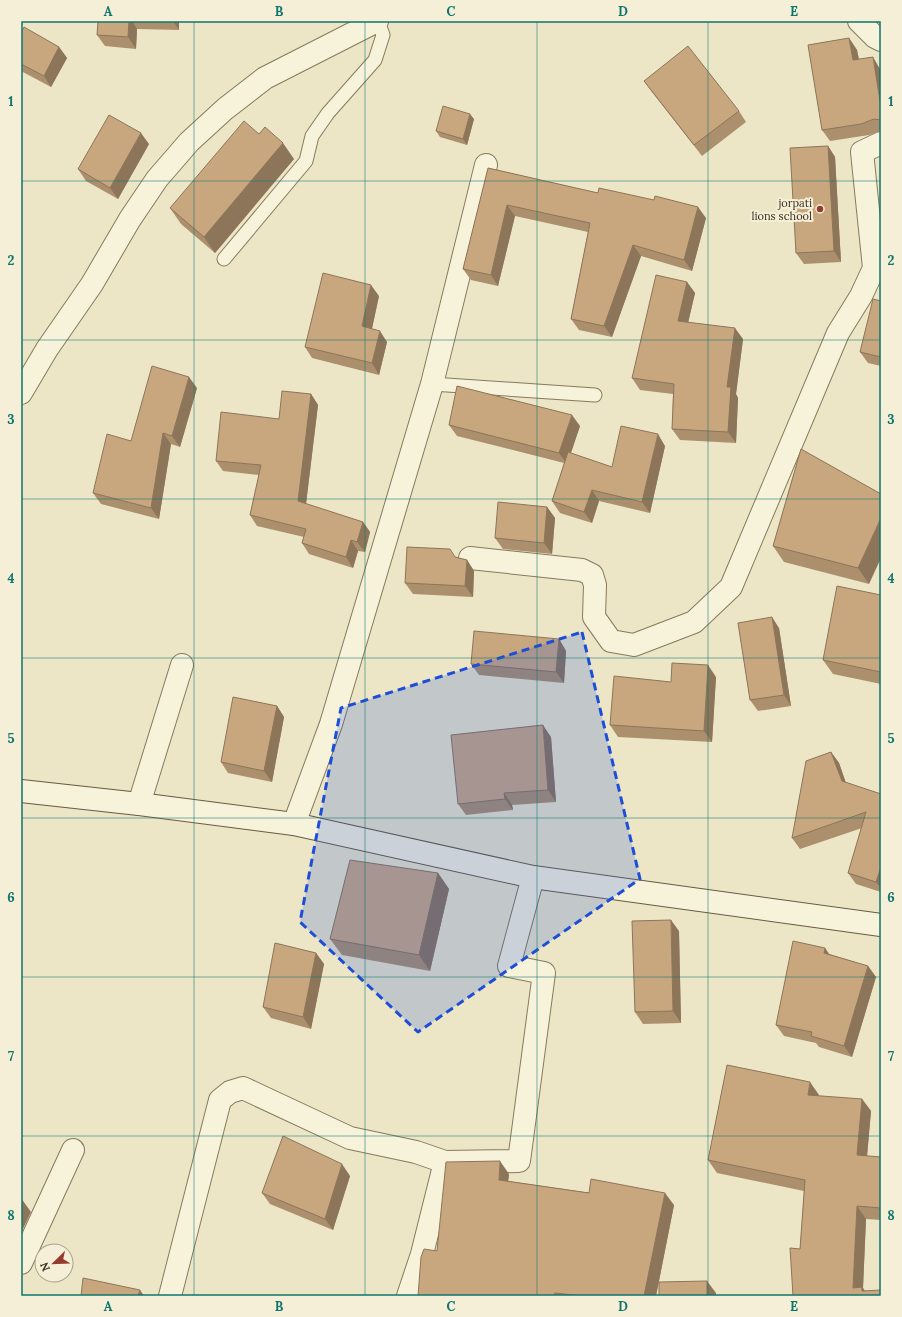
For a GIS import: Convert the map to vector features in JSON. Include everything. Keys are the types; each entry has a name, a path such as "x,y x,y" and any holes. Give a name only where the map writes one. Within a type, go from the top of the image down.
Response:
{"street":[{"path":"21,393 47,349 92,284 130,219 157,179 189,142 225,109 265,78 378,21"},
{"path":"470,558 582,570 592,575 595,585 594,617 611,641 634,645 694,622 731,587 838,333 861,296 874,268 862,152 881,143"},
{"path":"294,824 331,724 432,384 486,165"},
{"path":"139,804 182,666"},
{"path":"21,791 139,804 294,824 533,877 881,925"},
{"path":"170,1296 220,1100 230,1092 243,1088 350,1138 416,1152 445,1162 519,1161 544,973 509,966 533,877"},
{"path":"21,1263 73,1150"},
{"path":"408,1296 422,1254 445,1162"}],"lane":[{"path":"224,260 306,161 312,136 375,60 383,35 378,21"},
{"path":"432,384 595,395"}],"highlighted area":[{"path":"582,632 640,879 418,1032 300,922 341,708"}],"building":[{"path":"98,21 129,21 128,37 97,35"},
{"path":"24,27 59,47 44,76 21,64 21,33"},
{"path":"849,38 853,60 873,57 881,107 881,120 874,119 861,124 822,130 808,45"},
{"path":"688,46 739,111 694,145 644,81"},
{"path":"443,106 470,114 463,139 436,131"},
{"path":"109,115 141,133 110,188 78,169"},
{"path":"244,121 259,134 265,127 283,143 204,237 170,208"},
{"path":"828,146 834,251 796,253 790,148"},
{"path":"488,168 598,193 599,188 654,200 655,196 698,207 684,260 633,245 604,326 571,319 590,223 507,205 491,275 463,269"},
{"path":"323,273 371,285 362,326 380,331 372,363 305,347"},
{"path":"656,275 687,282 678,321 735,328 727,387 731,387 728,432 672,429 674,384 632,378"},
{"path":"873,299 881,301 881,357 860,352"},
{"path":"152,366 189,377 172,436 163,433 151,508 93,493 107,434 131,441"},
{"path":"457,386 572,415 559,453 449,425"},
{"path":"282,391 311,394 298,501 363,522 357,542 351,540 346,557 302,543 306,529 250,515 261,465 216,461 221,412 279,419"},
{"path":"621,426 658,434 642,502 592,490 584,512 552,501 568,452 612,467"},
{"path":"801,449 881,494 881,518 858,568 773,546"},
{"path":"498,502 547,507 544,543 495,538"},
{"path":"407,547 450,549 455,557 467,560 465,586 405,583"},
{"path":"837,586 881,595 881,672 823,660"},
{"path":"772,617 784,695 750,700 738,623"},
{"path":"474,631 559,639 556,672 471,664"},
{"path":"672,663 708,665 704,731 610,725 614,676 671,682"},
{"path":"233,697 277,706 264,771 221,762"},
{"path":"543,725 548,790 504,793 505,799 458,804 451,735"},
{"path":"831,752 842,781 881,794 881,867 876,882 848,873 866,812 792,838 806,761"},
{"path":"350,860 438,873 419,955 330,939"},
{"path":"671,920 673,1011 635,1012 632,921"},
{"path":"793,941 825,948 824,953 868,966 844,1046 811,1036 812,1032 776,1025"},
{"path":"275,943 316,953 303,1017 263,1007"},
{"path":"727,1065 810,1082 808,1095 862,1099 857,1155 881,1157 881,1208 857,1206 853,1288 862,1287 862,1291 881,1290 881,1296 793,1296 790,1248 800,1249 805,1180 708,1160"},
{"path":"283,1136 342,1164 325,1219 262,1193"},
{"path":"500,1161 499,1180 589,1193 591,1179 665,1193 644,1296 583,1296 555,1293 554,1296 418,1296 421,1257 424,1249 437,1251 446,1162"},
{"path":"83,1278 140,1290 138,1296 81,1296"},
{"path":"707,1281 707,1296 659,1296 659,1282"}],"place":[{"name":"jorpati lions school","path":"820,209"}]}
